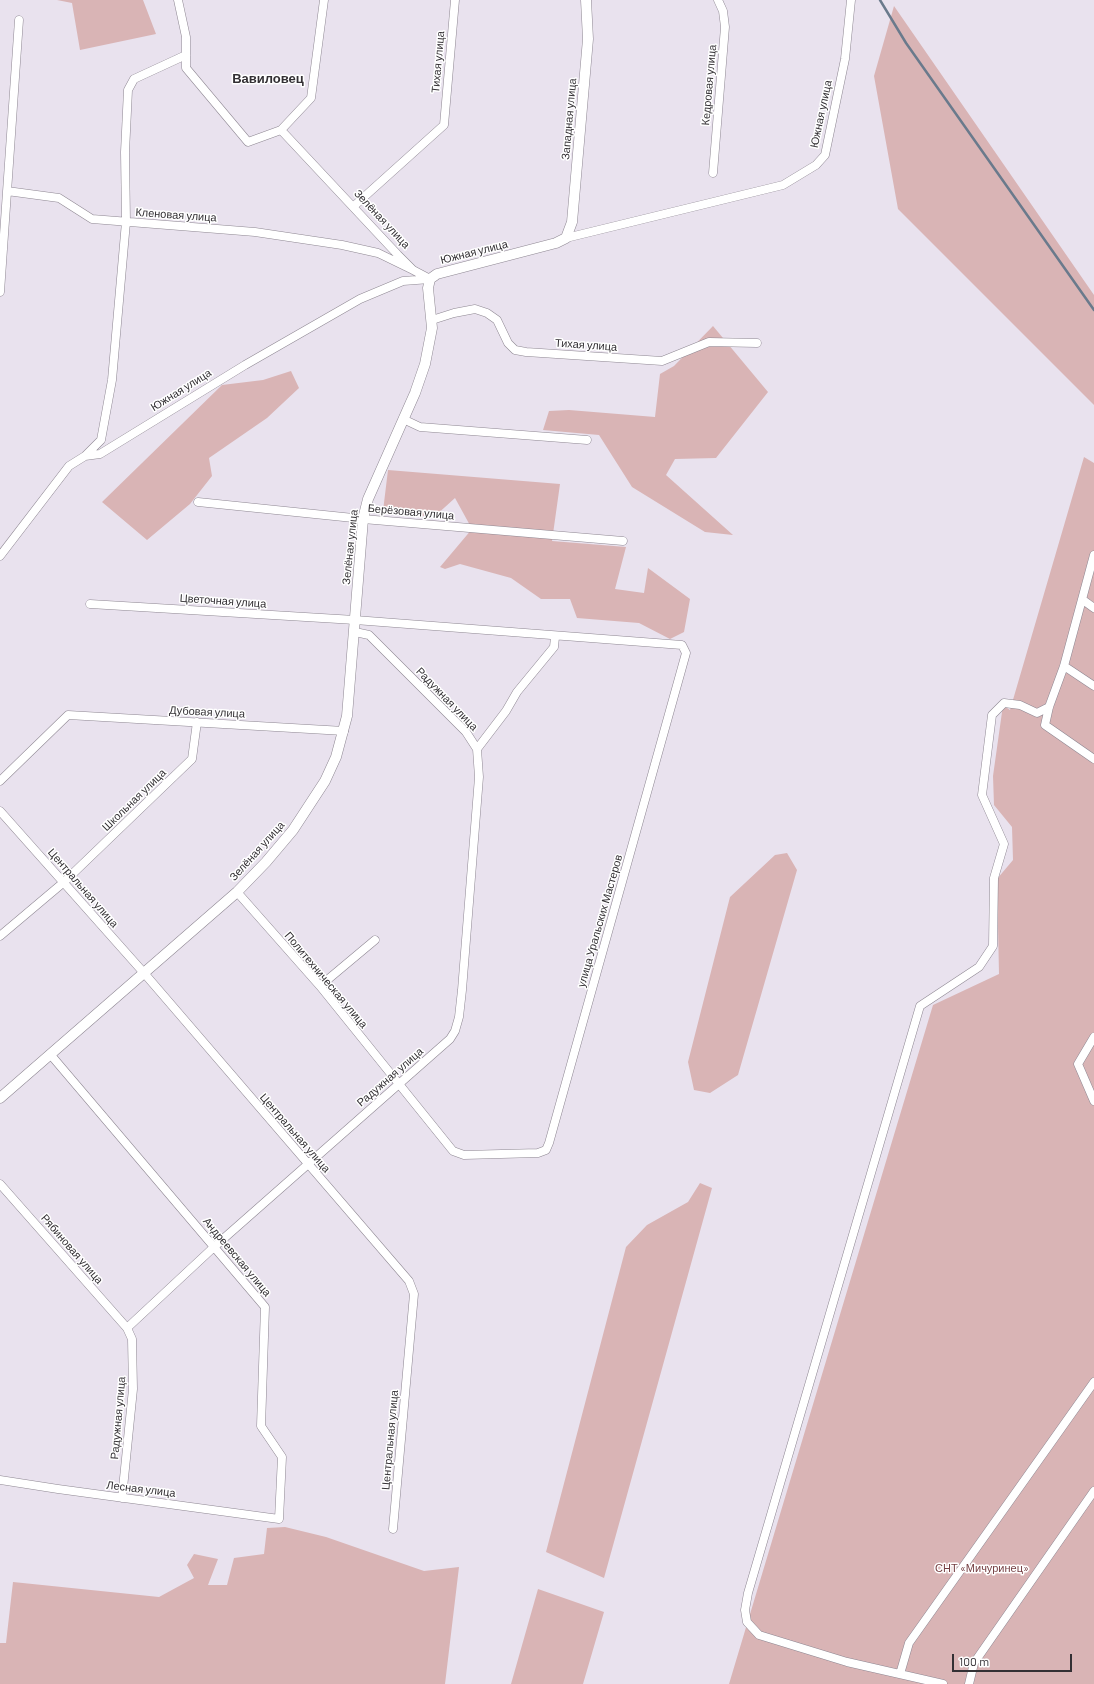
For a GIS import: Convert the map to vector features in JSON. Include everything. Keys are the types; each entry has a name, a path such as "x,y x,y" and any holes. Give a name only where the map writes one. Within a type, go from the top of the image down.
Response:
{"street":[{"path":"178,0 186,37 186,68 248,142 281,130 311,98 324,0"},
{"name":"Тихая улица","path":"354,206 444,125 455,0"},
{"name":"Западная улица","path":"566,238 572,222 588,40 586,0"},
{"name":"Кедровая улица","path":"713,173 725,27 723,10 718,0"},
{"name":"Южная улица","path":"0,556 69,466 85,456 100,454 245,364 360,299 403,281 430,279 437,274 556,243 566,238 782,185 816,165 825,155 845,59 851,0"},
{"path":"0,292 20,20"},
{"path":"7,191 59,198 92,219 126,222 125,152 128,90 134,79 186,55"},
{"name":"Зелёная улица","path":"0,1098 237,892 266,862 311,805 326,781 336,757 344,731 349,702 363,519 368,499 426,364 431,342 432,320 428,288 430,279 413,270 281,130"},
{"name":"Кленовая улица","path":"85,456 101,440 112,380 126,222 255,232 342,245 378,253 413,270"},
{"name":"Тихая улица","path":"432,320 454,313 475,309 487,313 497,320 508,343 515,350 526,352 662,361 709,342 757,343"},
{"path":"403,419 420,427 587,440"},
{"name":"Берёзовая улица","path":"198,502 363,519 623,541"},
{"path":"1094,555 1064,666 1049,706 1045,725 1094,759"},
{"path":"1083,600 1094,608"},
{"name":"Цветочная улица","path":"90,604 356,620 555,637"},
{"name":"Радужная улица","path":"122,1498 133,1389 132,1338 126,1328 214,1247 309,1165 397,1084 450,1039 455,1031 459,1016 479,777 477,749 466,732 369,635 355,632"},
{"path":"477,749 506,711 517,692 554,648 555,637"},
{"name":"улица Уральских Мастеров","path":"397,1084 453,1151 464,1155 538,1153 546,1150 549,1143 686,653 682,645 555,637"},
{"path":"1064,666 1094,686"},
{"path":"943,1684 847,1662 759,1635 747,1622 745,1610 748,1593 920,1006 979,967 992,946 994,878 1004,844 982,795 992,715 1004,703 1020,705 1037,713 1049,706"},
{"name":"Дубовая улица","path":"0,781 68,715 344,731"},
{"name":"Школьная улица","path":"0,936 64,882 192,759 197,722"},
{"name":"Центральная улица","path":"0,811 144,973 409,1281 414,1294 393,1529"},
{"name":"Политехническая улица","path":"237,892 320,986 397,1084"},
{"path":"320,986 374,940"},
{"path":"1094,1037 1078,1064 1094,1101"},
{"name":"Андреевская улица","path":"50,1054 265,1307 261,1426 282,1457 279,1519"},
{"name":"Рябиновая улица","path":"0,1184 126,1328"},
{"path":"900,1674 908,1643 1094,1382"},
{"name":"Лесная улица","path":"0,1480 279,1519"},
{"path":"969,1684 974,1663 1094,1491"}],"green space":[{"path":"57,0 143,0 156,34 80,50 72,3"},
{"path":"894,6 1094,295 1094,405 898,209 874,76"},
{"path":"713,326 768,392 716,458 675,459 666,475 733,535 705,532 632,487 599,435 543,430 549,411 569,410 655,417 660,374 674,366"},
{"path":"291,371 299,388 267,418 209,458 212,476 190,504 147,540 102,502 222,385 263,380"},
{"name":"СНТ «Мичуринец»","path":"1084,457 1094,463 1094,1684 729,1684 933,1005 999,974 997,879 1013,860 1012,827 994,805 993,776 1003,705 1010,710"},
{"path":"388,470 560,484 552,541 626,547 615,589 644,593 648,568 690,599 684,632 670,639 639,623 577,618 570,599 541,599 511,578 460,564 445,569 440,567 472,529 455,498 434,517 383,511"},
{"path":"787,853 797,870 738,1075 710,1093 694,1090 688,1062 730,897 775,855"},
{"path":"700,1183 712,1188 604,1578 546,1552 626,1247 647,1225 688,1202"},
{"path":"285,1527 326,1537 424,1571 459,1567 445,1684 0,1684 0,1643 6,1643 13,1582 159,1597 194,1578 187,1565 194,1554 218,1559 208,1585 227,1585 234,1558 264,1554 267,1528"},
{"path":"538,1589 604,1612 583,1684 511,1684"}],"waterway":[{"path":"880,0 906,43 1094,310"}],"district":[{"name":"Вавиловец","path":"268,79"}]}
